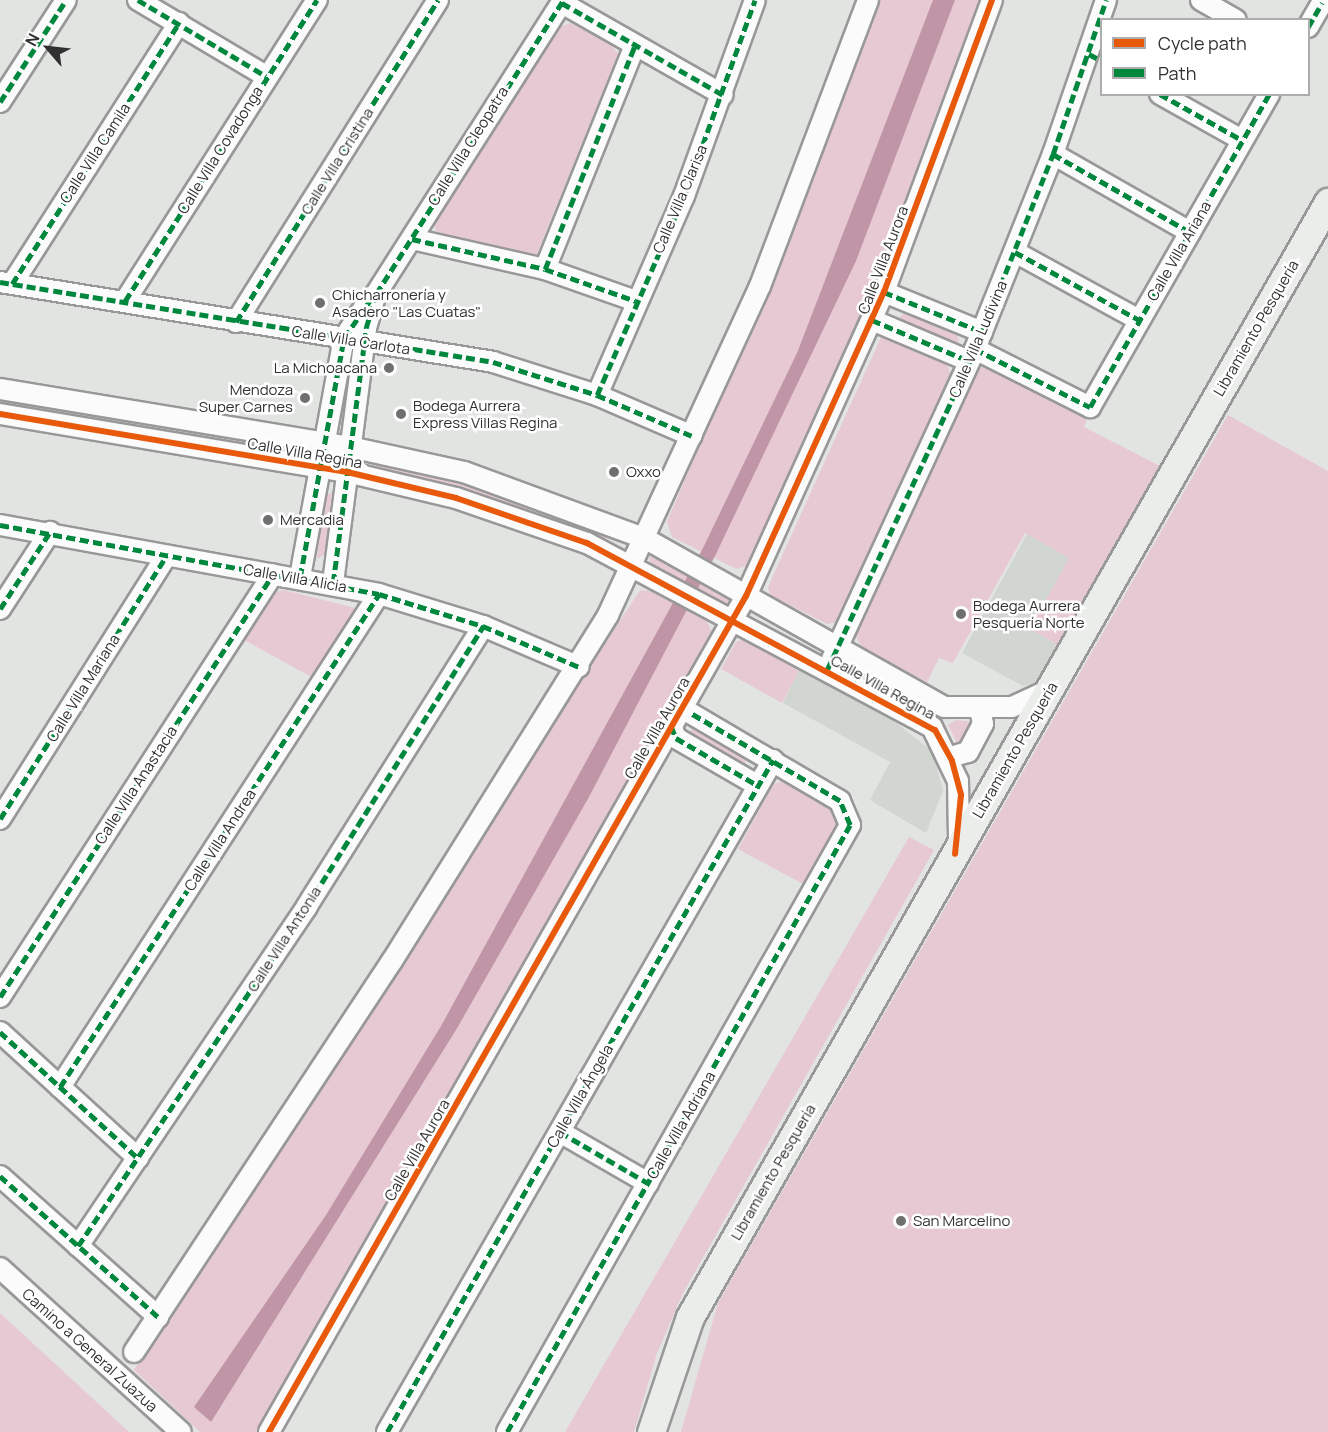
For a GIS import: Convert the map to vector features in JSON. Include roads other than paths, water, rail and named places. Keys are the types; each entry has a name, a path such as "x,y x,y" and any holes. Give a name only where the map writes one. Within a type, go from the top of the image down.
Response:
{"main road":[{"name":"Libramiento Pesquería","path":"651,1432 690,1317 1328,202"}],"street":[{"path":"0,102 66,0"},
{"path":"138,0 266,76"},
{"name":"Calle Villa Covadonga","path":"125,301 266,76 317,0"},
{"name":"Calle Villa Cristina","path":"236,322 438,0"},
{"name":"Calle Villa Clarisa","path":"597,395 723,95 755,0"},
{"path":"134,1352 579,667 639,553 760,286 868,0"},
{"name":"Calle Villa Aurora","path":"275,1429 677,723 740,608 884,292 992,0"},
{"name":"Calle Villa Ludivina","path":"1103,18 1106,0"},
{"path":"1201,0 1232,18"},
{"path":"562,2 723,95"},
{"name":"Calle Villa Cleopatra","path":"300,577 344,338 376,294 562,2"},
{"path":"1310,24 1322,3"},
{"name":"Calle Villa Camila","path":"6,283 179,23"},
{"name":"Calle Villa Ludivina","path":"827,670 975,347 1053,154 1095,58 1100,32"},
{"path":"545,269 635,45"},
{"path":"1163,96 1242,141"},
{"name":"Calle Villa Ariana","path":"975,347 1089,408 1268,96"},
{"path":"1053,154 1190,232"},
{"path":"412,238 545,269 636,301"},
{"path":"1015,252 1139,320"},
{"name":"Calle Villa Carlota","path":"6,283 493,362 597,395 692,436"},
{"path":"884,292 975,347"},
{"name":"Calle Villa Cleopatra","path":"333,583 365,342 376,294"},
{"path":"872,320 975,347"},
{"name":"Calle Villa Regina","path":"0,389 350,447 484,478 639,553 662,581 704,605 740,608 838,648 944,707 1007,707 1051,688"},
{"name":"Calle Villa Regina","path":"0,414 347,472 503,512 639,553 676,558 719,581 740,608 827,670 932,727 946,750 959,784 962,817 955,854"},
{"name":"Calle Villa Alicia","path":"0,525 50,532 166,556 333,583 379,594 483,626 579,667"},
{"path":"0,609 50,532"},
{"name":"Calle Villa Mariana","path":"0,819 166,556"},
{"name":"Calle Villa Anastacia","path":"0,997 273,574"},
{"name":"Calle Villa Andrea","path":"60,1087 379,594"},
{"name":"Calle Villa Antonia","path":"78,1246 138,1158 483,626"},
{"path":"1007,707 1022,717 1018,745"},
{"path":"971,708 983,724 968,752 946,750 940,722 949,711 971,708"},
{"path":"677,723 772,760"},
{"path":"677,723 757,785"},
{"name":"Calle Villa Ángela","path":"387,1432 772,760"},
{"name":"Calle Villa Adriana","path":"507,1432 848,833 850,817 840,801 772,760"},
{"path":"959,784 973,793 999,779"},
{"path":"0,1032 138,1158"},
{"path":"560,1132 648,1183"},
{"path":"0,1176 158,1317"},
{"name":"Camino a General Zuazua","path":"0,1268 181,1432"}],"place":[{"name":"Chicharronería y Asadero \"Las Cuatas\"","path":"320,303"},
{"name":"La Michoacana","path":"389,368"},
{"name":"Mendoza Super Carnes","path":"305,398"},
{"name":"Bodega Aurrera Express Villas Regina","path":"401,414"},
{"name":"Oxxo","path":"614,472"},
{"name":"Mercadia","path":"268,520"},
{"name":"Bodega Aurrera Pesquería Norte","path":"961,614"},
{"name":"San Marcelino","path":"901,1221"}]}
